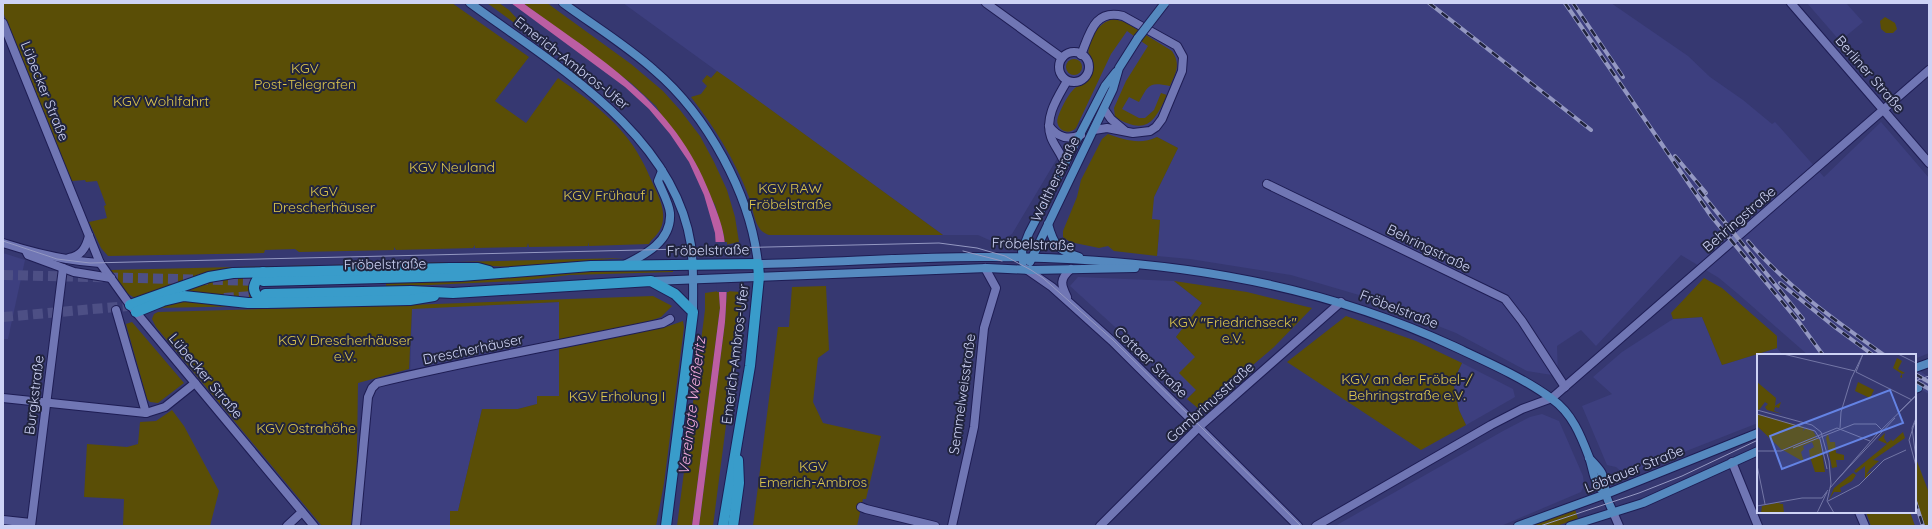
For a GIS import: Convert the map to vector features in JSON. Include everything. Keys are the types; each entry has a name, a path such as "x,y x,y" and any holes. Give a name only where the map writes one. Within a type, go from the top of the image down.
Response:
{"main road":[{"name":"Emerich-Ambros-Ufer","path":"470,3 578,82 615,112 631,128 662,172 674,193 684,218 698,264 693,278 692,312 666,526"},
{"name":"Emerich-Ambros-Ufer","path":"563,3 654,69 671,86 694,114 730,168 748,215 758,264 759,277 750,366 736,448"},
{"name":"Waltherstraße","path":"1022,258 1027,239 1105,86 1119,68 1138,38 1165,3"},
{"name":"Waltherstraße","path":"1026,269 1104,109 1113,89 1119,68"},
{"path":"623,265 652,250 663,238 668,229 670,212 658,181 662,172"},
{"path":"1048,224 1055,245 1067,252 1089,260"},
{"name":"Fröbelstraße","path":"133,309 209,277 233,273 263,277 450,268 478,268 497,273 568,267 623,265 758,264 988,257 1112,261 1242,278 1341,302 1424,333 1481,360 1552,398 1564,408 1573,421 1589,458 1601,471 1605,480 1606,494 1613,512"},
{"path":"1022,258 1026,269"},
{"name":"Fröbelstraße","path":"133,309 184,296 248,303 265,299 410,300 453,292 693,278 759,277 985,268 1071,269 1154,267"},
{"path":"263,277 256,280 254,286 258,298 265,299"},
{"path":"651,281 675,294 692,312"},
{"path":"1916,368 1929,363"},
{"name":"Löbtauer Straße","path":"1518,526 1606,494 1757,432"},
{"path":"723,526 736,448"},
{"path":"733,526 739,483 736,448"},
{"path":"1570,526 1643,503 1757,451"}],"street":[{"path":"986,3 1062,58"},
{"name":"Berliner Straße","path":"1791,3 1929,163"},
{"path":"1081,54 1097,20 1109,14 1123,16 1169,41 1181,51 1184,64 1162,119 1156,127 1143,133 1107,128 1094,130"},
{"name":"Lübecker Straße","path":"3,23 100,263 133,309 314,526"},
{"path":"1071,53 1081,54 1088,62 1088,72 1081,80 1077,82 1067,81 1060,73 1059,68 1062,58 1071,53"},
{"name":"Behringstraße","path":"1316,526 1522,409 1552,398 1929,70"},
{"path":"1065,165 1062,156 1051,137 1049,120 1051,112 1067,81"},
{"path":"1104,109 1111,119 1124,131"},
{"path":"1050,126 1054,132 1066,138 1081,135"},
{"name":"Behringstraße","path":"1267,184 1505,299 1522,321 1564,387"},
{"path":"66,259 76,257 80,254 86,246 89,236"},
{"path":"3,243 26,251 66,259 100,263"},
{"path":"26,251 28,255 63,268 89,275 111,278"},
{"name":"Burgkstraße","path":"31,525 63,268"},
{"name":"Semmelweisstraße","path":"952,526 974,427 984,328 996,288 985,268"},
{"name":"Cottaer Straße","path":"1026,269 1052,287 1069,302 1199,427 1298,526"},
{"name":"Cottaer Straße","path":"1069,302 1061,286 1061,280 1071,269"},
{"name":"Gambrinusstraße","path":"1100,526 1199,427 1341,302"},
{"path":"116,310 146,413"},
{"name":"Drescherhäuser","path":"356,526 368,397 372,388 377,383 469,361 656,325 670,319"},
{"path":"3,398 146,413 165,407 195,383"},
{"path":"1732,462 1758,526"},
{"path":"861,507 866,510 935,526"},
{"path":"287,526 302,512"},
{"name":"Fröbelstraße","path":"1613,512 1619,526"},
{"path":"1859,513 1865,526"},
{"path":"3,520 31,525"}],"shaded area":[{"path":"511,3 523,3 579,43 632,85 655,108 677,133 695,162 718,215 723,232 726,258 726,311 699,526 692,526 720,308 715,233 704,195 689,162 670,134 649,109 625,87"},
{"path":"623,3 1611,3 1688,56 1710,77 1743,100 1772,124 1775,122 1824,177 1881,122 1929,178 1929,353 1917,358 1916,354 1807,354 1719,278 1681,255 1596,346 1581,330 1557,346 1558,376 1527,371 1456,333 1359,295 1291,275 1190,259 1157,256 1160,220 1151,219 1154,197 1178,148 1157,137 1148,141 1134,142 1118,138 1080,120 1012,234 996,243 978,235 943,235"},
{"path":"1807,3 1846,3 1863,22 1840,41"},
{"path":"3,253 25,260 8,339 3,339"},
{"path":"1078,277 1174,281 1202,303 1176,337 1196,357 1196,390 1187,399 1125,336 1070,286"},
{"path":"559,302 559,396 537,396 537,404 518,409 482,409 458,511 450,511 450,526 356,526 372,388 410,375 412,308"},
{"path":"1702,317 1722,365 1757,354 1757,423 1625,475 1616,467 1607,465 1582,406 1612,394 1593,377 1622,352 1673,319"},
{"path":"1777,348 1782,354 1758,354"},
{"path":"1462,363 1513,389 1515,397 1466,425 1459,410 1453,382"},
{"path":"1916,369 1929,377 1929,394 1916,387"},
{"path":"1542,414 1559,421 1583,476 1584,485 1581,492 1501,526 1335,526 1503,431 1530,417"},
{"path":"1916,498 1925,526 1915,526 1910,513 1916,513"}],"green space":[{"path":"3,3 452,3 529,57 495,101 526,123 558,78 582,95 615,124 634,146 660,199 663,214 662,225 649,244 589,246 589,242 588,246 529,247 528,243 527,247 475,248 475,245 473,248 396,250 394,247 394,250 299,252 295,249 265,250 264,253 108,256 101,248 89,222 107,218 104,206 106,205 97,181 72,181 46,122 3,12"},
{"path":"487,3 499,3 509,10 535,38"},
{"path":"523,3 547,3 631,64 663,91 700,136 714,162 727,190 735,217 739,242 725,245 724,236 715,205 656,106 631,83"},
{"path":"1885,17 1895,23 1897,29 1893,33 1886,33 1881,29 1880,21"},
{"path":"1114,19 1125,22 1172,51 1177,64 1176,73 1170,86 1158,84 1150,86 1145,91 1139,102 1129,97 1122,109 1139,118 1145,118 1154,110 1161,93 1167,95 1158,113 1147,124 1141,126 1134,125 1115,117 1114,108 1126,81 1148,46 1127,31 1111,54 1076,128 1069,132 1062,130 1057,121 1066,99 1075,88 1086,81 1090,75 1091,68 1089,46 1091,40 1102,24"},
{"path":"1074,59 1080,61 1082,67 1080,73 1074,75 1068,73 1066,67 1068,61"},
{"name":"KGV RAW Fröbelstraße","path":"717,71 943,235 769,235 764,233 757,225 749,197 731,157 708,120 691,97 701,94 707,86 702,81 707,75 711,78"},
{"path":"1108,134 1132,141 1145,141 1157,137 1178,148 1154,197 1152,219 1160,220 1157,256 1114,251 1108,246 1099,248 1070,242 1063,237 1063,231 1077,197 1081,180 1102,139"},
{"path":"624,258 511,267 477,265 242,270 138,298 133,297 125,291 110,270"},
{"path":"673,268 673,272 569,275 518,281 386,287 386,283 556,272"},
{"path":"254,275 249,288 253,299 145,302 202,282"},
{"path":"1704,278 1722,288 1777,336 1777,348 1722,365 1702,317 1673,319 1671,313"},
{"name":"KGV \"Friedrichseck\" e.V.","path":"1174,281 1247,292 1312,308 1274,347 1200,410 1187,399 1196,390 1179,373 1195,357 1176,337 1202,303"},
{"name":"KGV Emerich-Ambros","path":"826,286 829,350 818,358 813,402 823,423 881,436 866,499 863,499 857,526 753,526 778,327 789,327 792,287"},
{"path":"719,291 720,308 692,526 677,526 705,310 705,293"},
{"path":"727,291 740,292 742,301 713,526 699,526 725,322"},
{"path":"653,296 672,306 661,317 636,326 559,342 559,302 412,309 409,369 358,383 356,517 354,526 322,526 156,327 152,319 154,314 158,312"},
{"path":"175,300 260,306 155,308"},
{"name":"KGV an der Fröbel-/ Behringstraße e.V.","path":"1346,316 1416,341 1462,363 1453,382 1459,410 1466,425 1421,450 1287,362"},
{"name":"KGV Erholung I","path":"683,321 684,327 664,483 656,526 450,526 450,511 458,511 482,409 518,409 537,404 537,396 559,396 559,349 669,326"},
{"path":"132,322 184,383 158,403 150,402 147,399 126,324"},
{"path":"172,410 184,426 219,491 210,526 123,526 124,499 84,497 87,444 127,447 138,444 140,422 156,421"},
{"path":"1916,459 1929,493 1929,526 1925,526 1916,499"},
{"path":"1575,509 1578,519 1556,526 1525,526"},
{"path":"1866,513 1910,513 1915,526 1871,526"}],"pier":[{"path":"714,242 727,242 729,292 717,292"}],"tunnel":[{"path":"3,275 263,281"},
{"path":"224,298 264,295"},
{"path":"3,317 139,305"},
{"path":"1918,388 1929,383"}],"tram line":[{"path":"3,241 57,259 90,263 939,243 977,248 1005,256 1043,278 1113,340 1301,526"},
{"path":"963,251 1002,261"},
{"path":"1916,381 1929,376"},
{"path":"1540,526 1639,493 1682,476 1757,440"}],"railway":[{"path":"1429,3 1591,130"},
{"path":"1565,3 1711,216 1798,321 1822,354"},
{"path":"1573,3 1623,77"},
{"path":"1675,156 1706,193"},
{"path":"1699,190 1803,319"},
{"path":"1748,241 1763,258 1796,288 1830,316 1883,354"},
{"path":"1780,283 1836,328 1872,354"},
{"path":"1916,375 1929,382"},
{"path":"1917,382 1929,389"},
{"path":"1916,504 1923,526"}],"park label":[{"name":"KGV Post-Telegrafen","path":"305,76"},
{"name":"KGV Wohlfahrt","path":"161,101"},
{"name":"KGV Neuland","path":"452,167"},
{"name":"KGV Frühauf I","path":"608,195"},
{"name":"KGV Drescherhäuser","path":"324,200"},
{"name":"KGV Drescherhäuser e.V.","path":"345,348"},
{"name":"KGV Ostrahöhe","path":"306,428"}],"water label":[{"name":"Vereinigte Weißeritz","path":"692,406"}]}
